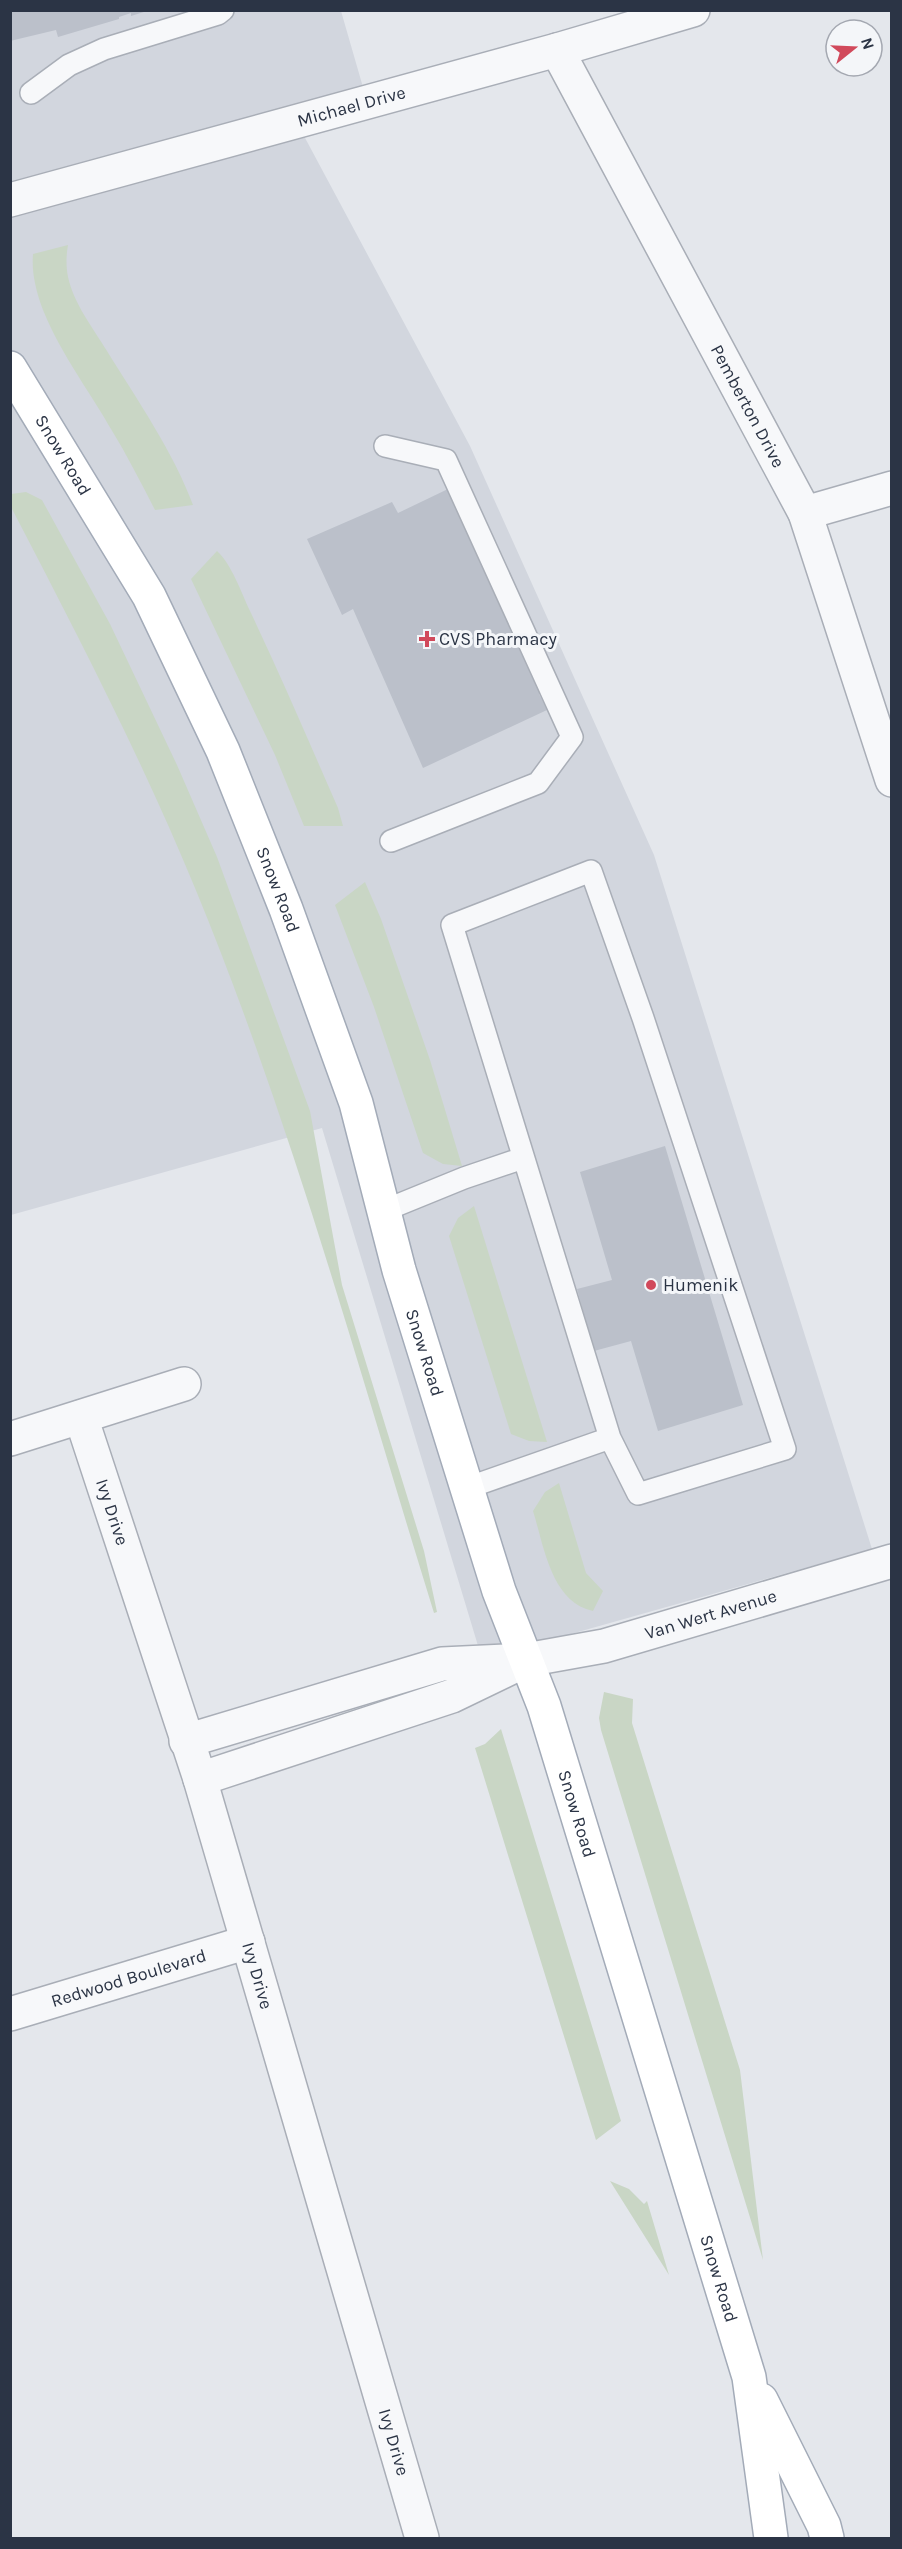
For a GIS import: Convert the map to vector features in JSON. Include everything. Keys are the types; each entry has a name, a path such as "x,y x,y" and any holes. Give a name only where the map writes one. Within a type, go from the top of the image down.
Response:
{"main road":[{"name":"Snow Road","path":"10,368 149,596 223,751 286,909 356,1103 399,1270 499,1591 544,1706 749,2377 771,2538"},
{"name":"Snow Road","path":"749,2377 824,2526 827,2538"}],"street":[{"name":"Michael Drive","path":"10,200 557,50 693,10"},
{"name":"Pemberton Drive","path":"557,50 805,513 891,780"},
{"path":"805,513 891,488"},
{"path":"10,1439 184,1384"},
{"name":"Ivy Drive","path":"81,1417 200,1779 422,2538"},
{"name":"Van Wert Avenue","path":"186,1741 442,1664 526,1660 604,1646 889,1568"},
{"name":"Van Wert Avenue","path":"200,1779 452,1696 526,1660"},
{"name":"Redwood Boulevard","path":"10,2014 248,1942"}],"lane":[{"path":"31,93 69,65 104,49 218,14 223,10"},
{"path":"385,446 446,460 572,737 538,783 391,841"},
{"path":"591,871 643,1018 785,1449 638,1494 610,1438 523,1158 452,925 591,871"},
{"path":"383,1211 464,1178 523,1158"},
{"path":"467,1488 610,1438"}],"shaded area":[{"path":"11,11 341,11 371,115 304,136 470,446 654,855 872,1549 482,1659 322,1128 11,1215"}],"green space":[{"path":"68,245 67,273 84,316 165,446 193,505 155,510 123,449 48,322 39,299 34,276 33,254"},
{"path":"26,492 42,500 110,624 177,765 217,857 310,1111 342,1285 424,1551 437,1612 434,1613 323,1248 263,1066 195,888 153,791 84,648 11,507 11,494"},
{"path":"217,551 232,571 240,587 338,808 343,826 304,826 275,755 191,579"},
{"path":"365,882 381,919 430,1060 462,1166 443,1164 423,1153 374,1007 335,905"},
{"path":"474,1206 547,1442 529,1441 511,1434 449,1236 458,1218"},
{"path":"559,1483 586,1573 603,1591 593,1611 579,1606 558,1585 551,1571 533,1511 545,1492"},
{"path":"604,1692 633,1699 632,1723 740,2070 763,2260 601,1730 599,1718"},
{"path":"501,1729 621,2121 596,2140 475,1748 485,1744"},
{"path":"610,2181 629,2189 644,2204 647,2201 669,2275"}],"building":[{"path":"10,10 147,11 131,16 131,13 119,19 58,37 56,30 10,41"},
{"path":"448,489 533,679 540,677 546,691 539,694 547,710 423,768 353,609 342,615 307,539 392,502 398,513"},
{"name":"Humenik","path":"665,1146 743,1405 658,1431 631,1341 594,1351 577,1289 612,1280 580,1172"}],"place":[{"name":"CVS Pharmacy","path":"427,639"},
{"name":"Humenik","path":"651,1285"}]}
